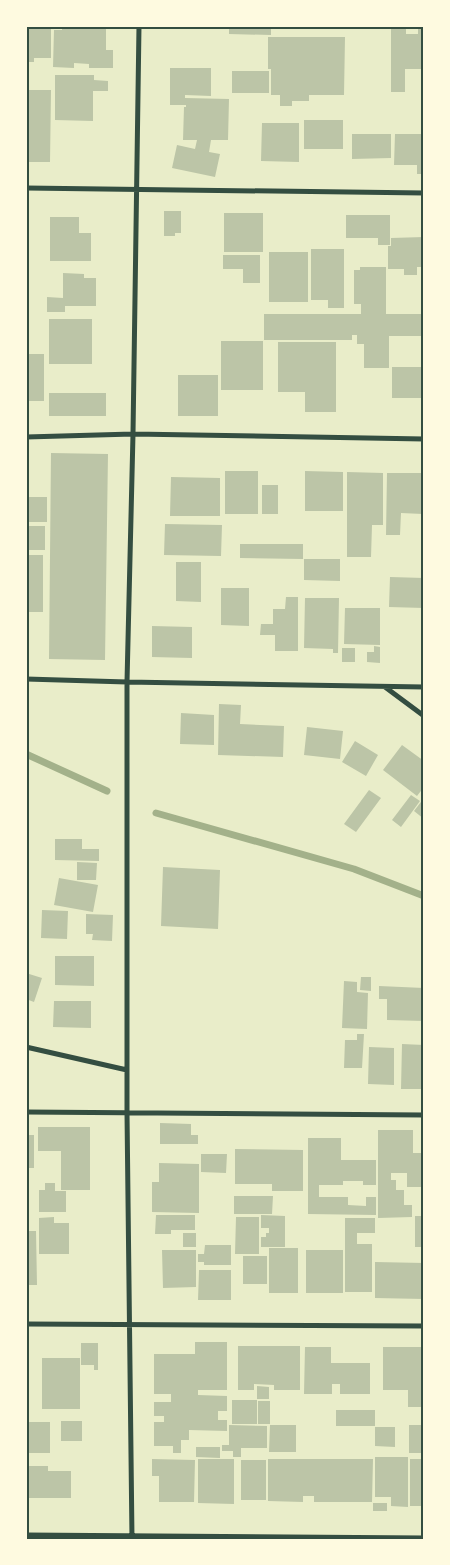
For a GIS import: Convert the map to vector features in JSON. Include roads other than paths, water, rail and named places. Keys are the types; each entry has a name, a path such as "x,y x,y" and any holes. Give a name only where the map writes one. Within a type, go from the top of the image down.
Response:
{"street":[{"path":"132,1537 127,1113 127,682 139,26"},
{"path":"26,188 424,194"},
{"path":"26,438 133,434 424,439"},
{"path":"26,679 424,687"},
{"path":"384,687 424,716"},
{"path":"26,1048 127,1070"},
{"path":"26,1112 424,1115"},
{"path":"26,1324 424,1326"},
{"path":"26,1535 424,1538"}],"waterway":[{"path":"26,754 107,791"},
{"path":"156,813 354,869 424,896"}]}
